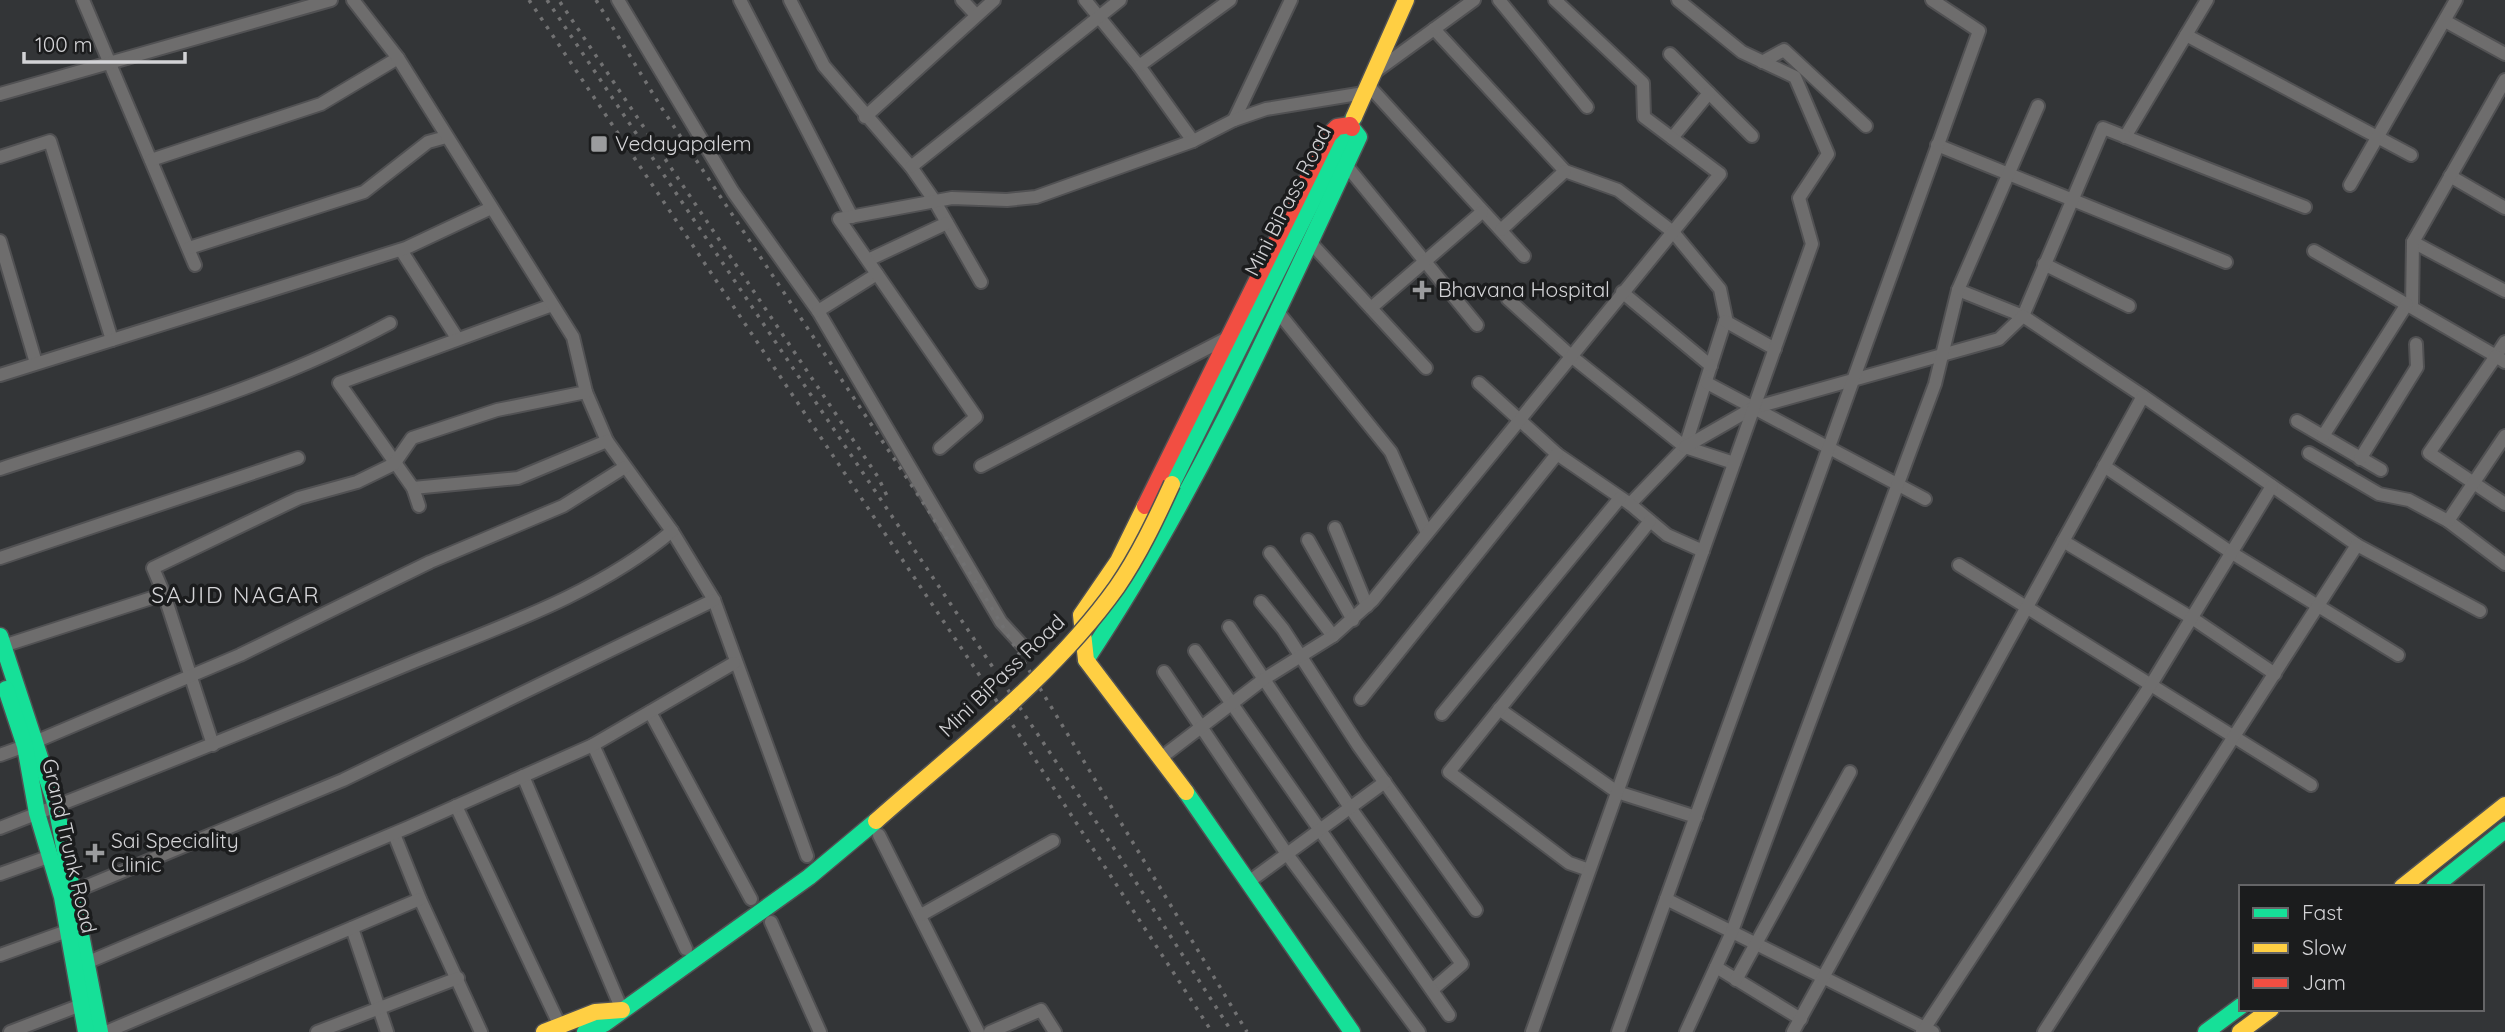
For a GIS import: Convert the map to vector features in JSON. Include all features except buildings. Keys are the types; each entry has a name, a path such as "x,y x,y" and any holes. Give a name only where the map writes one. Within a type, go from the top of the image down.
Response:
{"main road":[{"name":"Mini BiPass Road","path":"544,1032 595,1012 622,1010 809,877 1060,655 1109,597 1153,527 1407,4"},
{"path":"1086,660 1130,598 1185,501 1278,312 1359,137 1350,125 1337,127 1329,135 1118,561 1081,615 1086,660 1162,757 1352,1032"},
{"path":"2,641 31,744 56,806 100,1032"},
{"name":"Grand Trunk Road","path":"0,673 4,696 31,744 37,813 62,897 86,1032"},
{"path":"2405,885 2505,805"},
{"path":"2436,885 2505,830"},
{"path":"2206,1032 2239,1007"},
{"path":"584,1032 605,1028 622,1010"},
{"path":"2240,1032 2268,1011"}],"street":[{"path":"83,0 195,265"},
{"path":"0,94 331,0"},
{"path":"353,0 398,58 573,337 586,393 607,441 672,531 714,600 734,663 807,856"},
{"path":"618,0 733,192 818,311 1001,622 1022,645"},
{"path":"740,0 852,217"},
{"path":"790,0 824,66 865,117 911,167 934,200 981,282"},
{"path":"962,0 976,15"},
{"path":"865,117 994,0"},
{"path":"1084,0 1139,66 1193,141"},
{"path":"911,167 1120,0"},
{"path":"1139,66 1230,0"},
{"path":"1234,120 1292,0"},
{"path":"940,448 976,417 839,219 934,200 1036,197 1193,141 1234,120 1266,109 1368,84 1434,29 1474,0"},
{"path":"1499,0 1587,107"},
{"path":"1162,757 1264,679 1333,636 1367,606 1720,174 1644,117 1643,83 1555,0"},
{"path":"1532,1032 1812,244 1798,198 1828,154 1795,77 1742,52 1678,0"},
{"path":"1618,1032 1979,31 1932,0"},
{"path":"2125,137 2207,0"},
{"path":"2350,185 2456,0"},
{"path":"2445,21 2505,54"},
{"path":"1434,29 1565,171 1618,190 1674,232 1720,289 1725,321 1685,447"},
{"path":"2186,35 2411,155"},
{"path":"1762,62 1784,50 1867,126"},
{"path":"1670,54 1752,136"},
{"path":"151,160 321,104 398,58"},
{"path":"2323,436 2410,306 2413,242 2505,80"},
{"path":"1368,84 1524,256"},
{"path":"1672,138 1709,93"},
{"path":"1686,1032 1731,934 1935,384 1958,290 2038,106"},
{"path":"1442,714 1625,501 1685,447 1754,408 1943,352 1999,339 2023,316 2103,128 2305,207"},
{"path":"189,248 364,192 428,142 446,137"},
{"path":"0,157 50,141 112,340"},
{"path":"1937,145 2226,262"},
{"path":"1346,165 1477,325"},
{"path":"1501,230 1565,171"},
{"path":"2451,176 2505,208"},
{"path":"0,375 401,250 491,208"},
{"path":"1371,308 1482,212"},
{"path":"868,260 947,223"},
{"path":"0,241 36,363"},
{"path":"1310,242 1426,368"},
{"path":"2413,242 2505,291"},
{"path":"401,250 457,338"},
{"path":"2314,251 2500,359"},
{"path":"2044,264 2129,306"},
{"path":"818,311 877,274"},
{"path":"1958,290 2023,316 2357,545 2480,611"},
{"path":"1622,292 1711,366"},
{"path":"1508,299 1571,356 1685,447 1734,463"},
{"path":"419,506 413,488 339,383 552,305"},
{"path":"1278,312 1391,452 1427,533"},
{"path":"1725,321 1775,349"},
{"path":"0,469 243,390 339,351 390,323"},
{"path":"982,467 1230,336"},
{"path":"2505,342 2500,359 2430,453 2505,505"},
{"path":"2360,458 2417,368 2416,344"},
{"path":"1479,383 1557,454 1625,501 1667,535 1703,551"},
{"path":"1707,383 1925,499"},
{"path":"213,745 164,593 153,568 299,498 357,482 394,464 412,438 497,410 586,393"},
{"path":"1793,1032 2143,396"},
{"path":"2297,421 2381,470"},
{"path":"413,488 518,478 607,441"},
{"path":"2448,521 2504,441"},
{"path":"2309,453 2379,494 2409,500 2448,521 2503,559"},
{"path":"1361,699 1557,454"},
{"path":"0,558 298,458"},
{"path":"2104,466 2231,553 2398,655"},
{"path":"0,755 191,676 430,562 563,506 625,467"},
{"path":"1665,899 1731,934 1824,976 1926,1030 2152,683 2272,486"},
{"path":"1589,870 1569,863 1449,772 1650,521"},
{"path":"1335,528 1367,606"},
{"path":"0,828 213,745 551,605 645,554 672,531"},
{"path":"1308,540 1353,620"},
{"path":"2063,541 2192,618 2275,674"},
{"path":"2044,1032 2357,545"},
{"path":"1270,553 1333,636"},
{"path":"1959,565 2152,683 2311,785"},
{"path":"2,641 164,593"},
{"path":"73,892 343,780 714,600"},
{"path":"1261,602 1476,909"},
{"path":"1229,627 1350,807 1462,964 1432,990"},
{"path":"1195,651 1449,1015"},
{"path":"86,963 394,834 593,745 734,663"},
{"path":"1164,672 1287,854 1419,1032"},
{"path":"1499,709 1617,792 1696,817"},
{"path":"650,712 751,899"},
{"path":"593,745 686,949"},
{"path":"1736,980 1850,772"},
{"path":"523,776 622,1010"},
{"path":"1250,881 1385,782"},
{"path":"456,806 560,1026"},
{"path":"394,834 420,900 481,1032"},
{"path":"879,835 978,1032"},
{"path":"920,915 1053,841"},
{"path":"0,874 48,857"},
{"path":"106,1032 420,900"},
{"path":"771,922 820,1032"},
{"path":"352,928 387,1032"},
{"path":"0,955 67,931"},
{"path":"1716,967 1801,1018"},
{"path":"317,1032 458,978"},
{"path":"10,1032 81,1005"},
{"path":"990,1032 1041,1010 1055,1032"}],"railway":[{"path":"529,0 1016,730 1212,1032"},
{"path":"547,0 1121,859 1232,1032"},
{"path":"596,0 661,107 979,587 1247,1032"},
{"path":"560,2 878,477 888,498"}],"traffic: fast":[{"path":"1172,484 1354,117"},
{"path":"1086,660 1163,534 1233,404 1359,137 1352,128"},
{"path":"0,636 56,806 100,1032"},
{"path":"6,689 25,746 37,813 62,897 86,1032"},
{"path":"1186,792 1352,1032"},
{"path":"585,1032 604,1024 809,877 876,821"},
{"path":"2436,885 2505,830"},
{"path":"2206,1032 2239,1007"}],"traffic: slow":[{"path":"1354,117 1406,0"},
{"path":"876,821 1003,711 1063,652 1117,587 1133,562 1172,484"},
{"path":"1145,506 1118,561 1081,615 1086,660 1186,792"},
{"path":"2405,885 2505,805"},
{"path":"544,1032 595,1012 622,1010"},
{"path":"2240,1032 2268,1011"}],"traffic: jam":[{"path":"1145,506 1329,135 1337,127 1350,125 1352,128"}],"place":[{"name":"Vedayapalem","path":"599,144"},
{"name":"Bhavana Hospital","path":"1422,290"},
{"name":"Sai Speciality Clinic","path":"95,853"}],"district":[{"name":"SAJID NAGAR","path":"236,595"}]}
